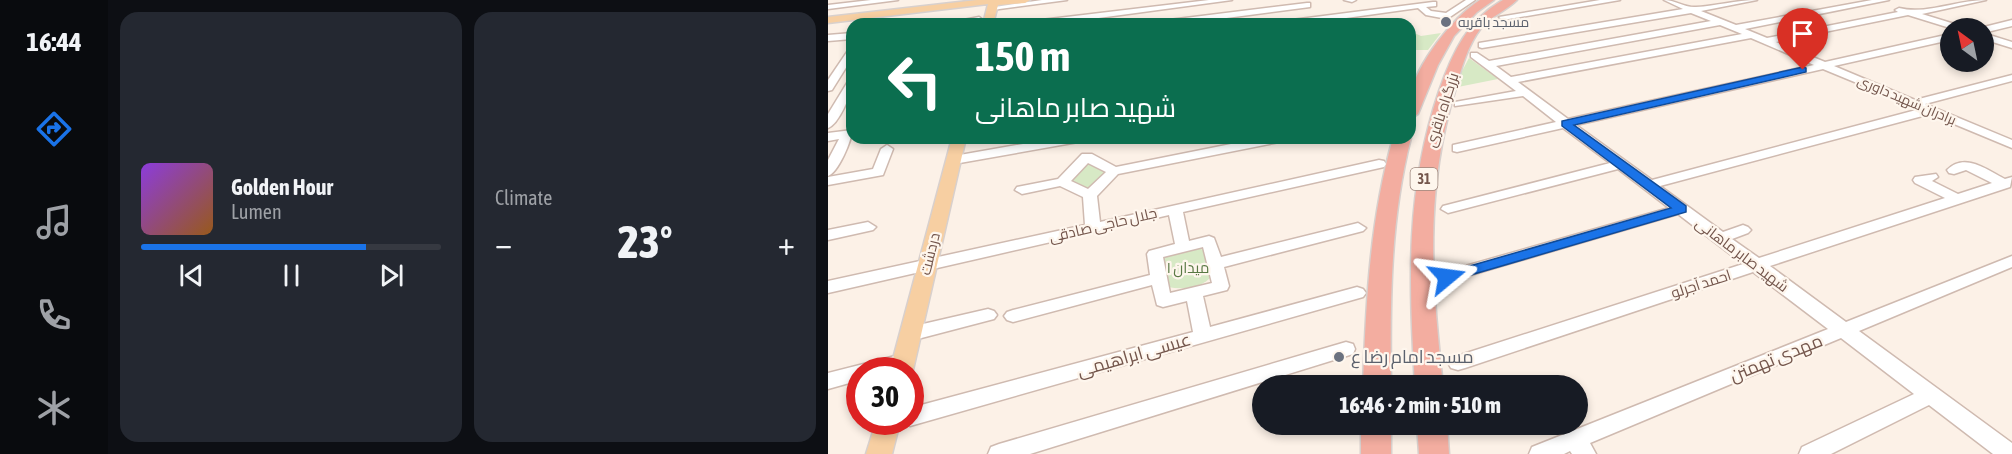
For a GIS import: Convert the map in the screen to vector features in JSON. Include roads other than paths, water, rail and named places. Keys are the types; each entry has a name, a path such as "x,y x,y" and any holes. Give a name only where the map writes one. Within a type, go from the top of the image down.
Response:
{"highway":[{"name":"بزرگراه باقری","path":"1416,102 1453,27 1470,11 1488,0"},
{"name":"بزرگراه باقری","path":"1428,375 1421,288 1421,211 1426,163 1438,115 1472,29 1487,14 1507,9"},
{"name":"بزرگراه باقری","path":"1377,375 1379,287 1386,211 1401,144"},
{"path":"1376,454 1377,435"},
{"path":"1432,435 1434,454"}],"main road":[{"path":"847,18 1025,0"},
{"path":"986,18 996,2"},
{"path":"828,20 846,18"},
{"name":"دردشت","path":"904,357 958,144"},
{"path":"879,454 888,435"}],"street":[{"path":"828,7 892,0"},
{"path":"996,2 1063,0"},
{"path":"1068,0 1068,18"},
{"path":"1108,18 1228,0"},
{"path":"1294,0 1342,18"},
{"path":"1347,18 1349,0"},
{"path":"1410,0 1428,12"},
{"path":"1409,15 1428,12 1447,16 1471,0"},
{"path":"1507,9 1616,0"},
{"name":"برادران شهید داوری","path":"1668,0 2012,144"},
{"path":"1482,45 1753,0"},
{"path":"1735,28 1885,0"},
{"path":"1765,41 1982,0"},
{"path":"1871,1 1940,22"},
{"path":"1357,18 1433,4"},
{"path":"1207,18 1307,5"},
{"path":"1323,18 1336,16"},
{"path":"1486,64 1720,22"},
{"path":"1994,27 2012,23"},
{"path":"1509,81 1752,35"},
{"path":"828,38 846,36"},
{"path":"1457,147 1940,39"},
{"path":"1994,39 2012,45"},
{"name":"شهید صابر ماهانی","path":"1474,55 2010,454"},
{"path":"828,61 846,56"},
{"path":"828,88 846,61"},
{"path":"1915,103 2012,78"},
{"path":"828,88 846,86"},
{"path":"828,124 832,111 846,92"},
{"path":"1459,104 1524,93"},
{"path":"1649,186 1930,110"},
{"path":"828,137 846,135"},
{"path":"828,172 846,141"},
{"path":"954,160 1044,144"},
{"path":"1086,144 1088,157"},
{"path":"1090,195 1114,171 1248,144"},
{"path":"828,181 878,172 887,149"},
{"path":"1088,157 1114,171"},
{"path":"1022,190 1062,182 1088,157"},
{"name":"جلال حاجی صادقی","path":"828,286 1379,164"},
{"path":"1448,209 1621,164"},
{"path":"1954,170 1966,165 2008,182"},
{"path":"1931,177 1920,180 1959,200"},
{"path":"1062,182 1090,195"},
{"name":"احمد آجرلو","path":"1458,363 2008,182"},
{"path":"1090,195 1093,228"},
{"path":"1447,277 1681,209"},
{"path":"1175,210 1183,247"},
{"path":"828,235 868,227"},
{"path":"1215,264 1358,228"},
{"path":"1719,238 1743,230"},
{"path":"1209,241 1215,264 1221,286 1163,301 1155,254 1209,241"},
{"name":"مهدی تهمتن","path":"1540,454 1580,447 1844,330 2012,261"},
{"path":"1013,316 1159,278"},
{"path":"1194,293 1203,335"},
{"name":"عیسی ابراهیمی","path":"924,413 1357,293"},
{"path":"910,334 988,315"},
{"path":"999,454 1346,349"},
{"path":"828,381 846,376"},
{"path":"1810,454 1931,395"}],"place":[{"name":"مسجد باقریه","path":"1446,22"},
{"name":"مسجد امام رضا ع","path":"1339,357"}],"park label":[{"name":"میدان ۱","path":"1188,268"}]}
